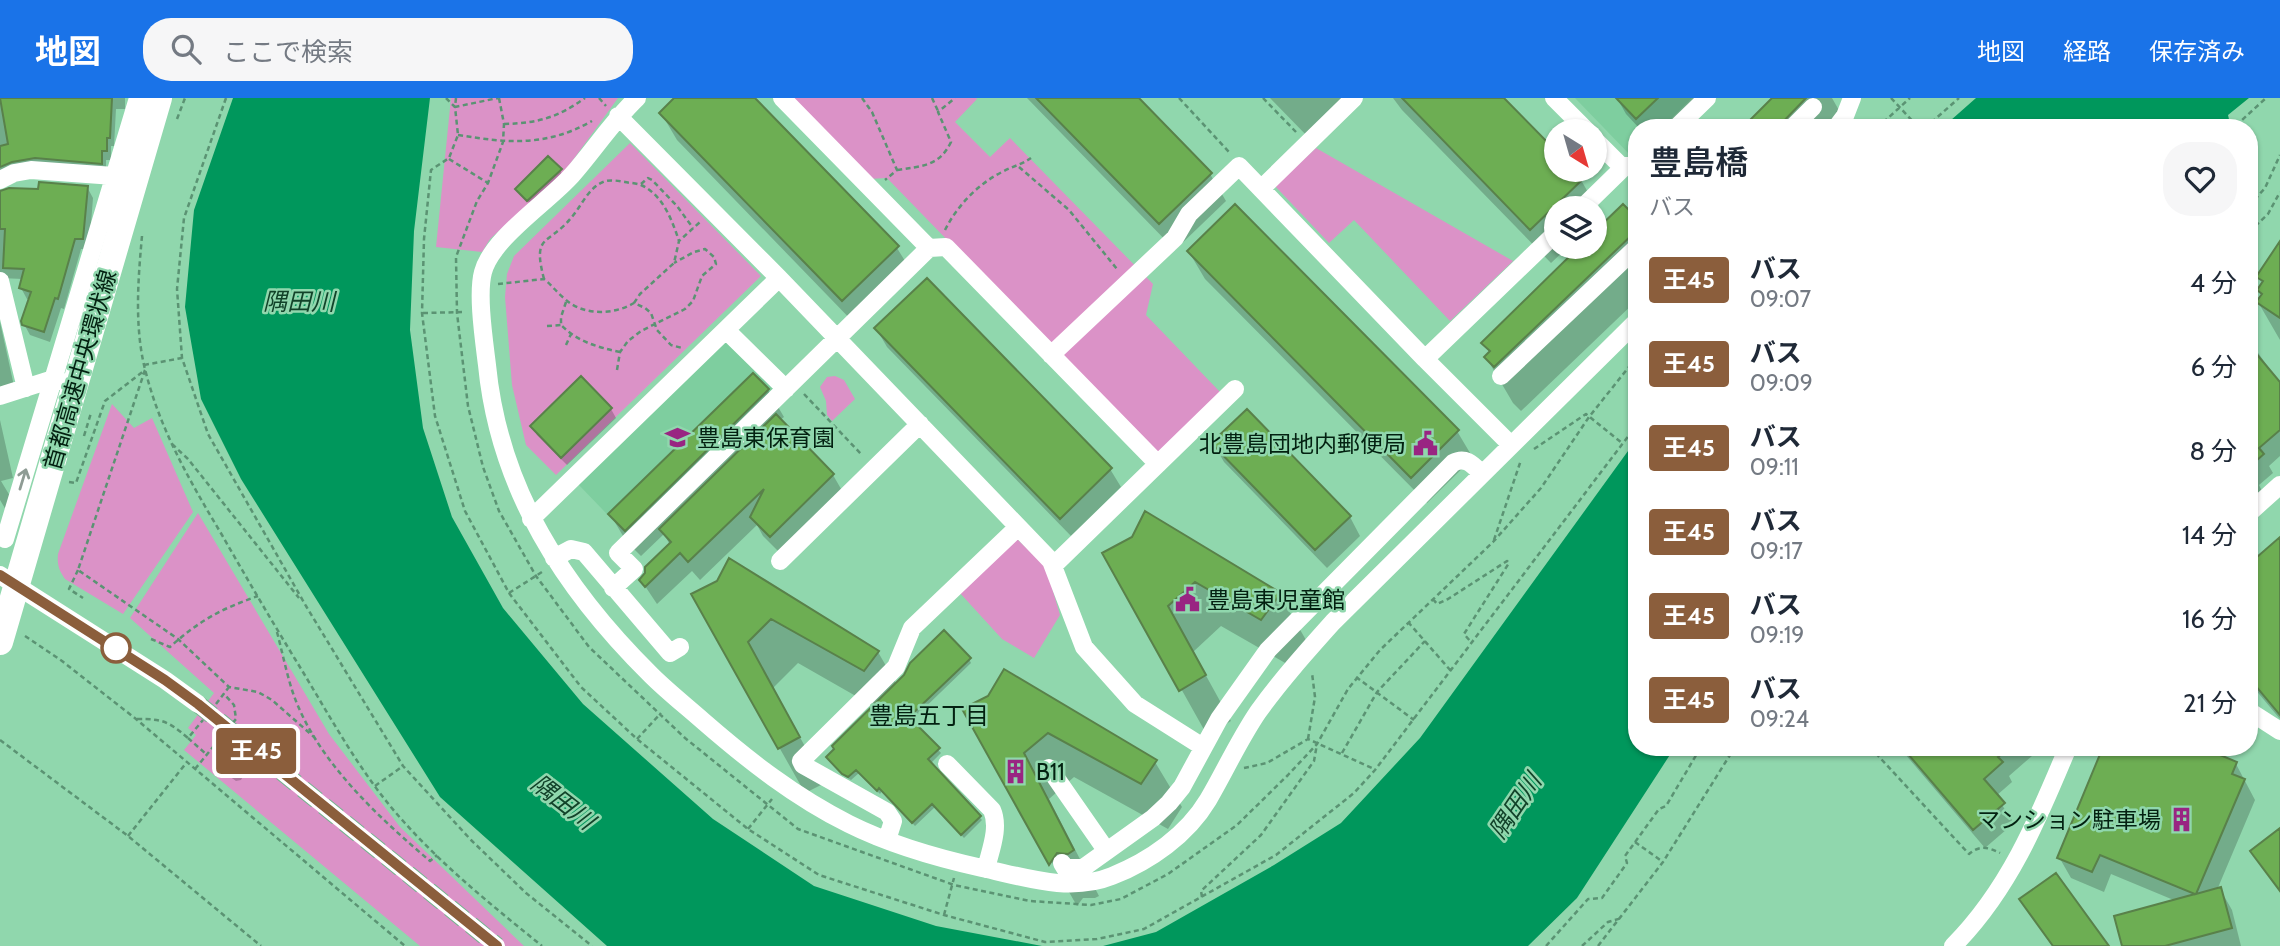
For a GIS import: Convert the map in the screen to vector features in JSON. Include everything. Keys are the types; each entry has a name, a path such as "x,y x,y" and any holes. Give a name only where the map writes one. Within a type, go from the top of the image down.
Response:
{"highway":[{"name":"首都高速中央環状線","path":"7,631 149,98"},
{"name":"首都高速中央環状線","path":"7,631 159,98"}],"street":[{"path":"0,536 5,539 138,98"},
{"path":"637,98 610,116 571,176 499,244 483,270 481,285 491,399 507,460 520,496 554,558 600,620 645,669 735,748 803,799 852,826 943,859 1047,882 1076,884 1118,874 1147,859 1184,830 1207,802 1259,711 1333,622 1482,474 1517,451 1628,331"},
{"path":"782,98 929,248"},
{"path":"1261,189 1354,98"},
{"path":"1554,98 1575,119"},
{"path":"1685,119 1707,98"},
{"path":"1843,119 1852,98"},
{"path":"1801,119 1813,107"},
{"path":"610,116 779,278 1051,561 1084,647 1135,704 1203,747"},
{"path":"1607,149 1628,165"},
{"path":"1051,355 1175,238 1189,214 1239,166 1517,451"},
{"path":"1596,196 1628,169"},
{"path":"0,180 14,173 32,170 114,176"},
{"path":"1425,359 1544,245"},
{"path":"613,588 634,569 618,552 929,248 946,247 1158,464"},
{"path":"1501,376 1628,256"},
{"path":"531,519 779,278"},
{"path":"0,281 4,316 26,388"},
{"path":"726,330 789,386"},
{"path":"0,396 53,379 69,388 81,401 27,592"},
{"path":"1053,566 1235,389"},
{"path":"780,561 920,424"},
{"path":"1062,863 1065,868 1083,868 1153,818 1182,787 1203,747 1242,685 1278,639 1447,468 1464,460 1482,474"},
{"path":"2258,505 2280,485"},
{"path":"887,840 893,821 887,812 803,765 801,761 896,667 912,628 1018,527"},
{"path":"554,558 571,548 580,550 670,653 680,647"},
{"path":"0,575 198,704"},
{"path":"2258,717 2280,732"},
{"path":"1953,946 1997,895 2015,863 2064,756"},
{"path":"947,764 992,810 995,817 986,869"},
{"path":"1049,768 1106,850"}],"path":[{"path":"173,128 185,98"},
{"path":"226,98 184,218 177,289 182,359 208,435 306,606 404,766 471,840 526,893 592,946"},
{"path":"457,98 455,107 499,98 504,124 503,142 456,257 457,313 468,406 483,467 499,511 536,576 589,647 685,738 798,829 954,885 1030,901 1091,905 1121,899 1168,874 1237,825 1317,744 1356,677 1380,650 1493,542 1541,488 1589,417 1628,368"},
{"path":"504,124 545,120 585,98"},
{"path":"862,98 872,112 897,170"},
{"path":"882,183 897,170 930,165 947,150 951,142 932,98"},
{"path":"938,112 955,98"},
{"path":"1179,98 1231,153"},
{"path":"1263,98 1301,137"},
{"path":"1891,98 1911,119"},
{"path":"1887,119 1910,98"},
{"path":"1935,119 1959,98"},
{"path":"2243,119 2266,98"},
{"path":"458,135 503,142 562,136 610,116"},
{"path":"2258,196 2265,188 2280,155"},
{"path":"449,158 488,183"},
{"path":"944,234 972,193 999,173 1019,167 1031,158"},
{"path":"1019,167 1069,210 1102,247 1127,283"},
{"path":"641,185 648,178 652,180 677,206 693,228"},
{"path":"617,370 620,352 628,341 685,309 693,301 702,276 716,264 714,257 705,249 694,252 674,263 640,294 634,303 622,310 600,313 566,302 544,279 539,251 546,239 569,221 588,195 603,182 618,181 641,185 660,201 670,216 678,241 674,263"},
{"path":"2258,223 2268,214 2280,192"},
{"path":"678,241 701,221"},
{"path":"144,225 138,272 144,365 160,421 179,462 276,628 375,786 403,822 437,855 478,894 542,946"},
{"path":"481,285 544,279"},
{"path":"561,325 566,302"},
{"path":"634,303 645,307 651,313 654,324 671,345 681,347 695,360"},
{"path":"422,313 457,313"},
{"path":"547,326 561,325 578,340 620,352"},
{"path":"566,345 571,334"},
{"path":"144,365 182,359"},
{"path":"69,482 76,484 105,401 145,370"},
{"path":"83,598 69,589 78,570 145,370"},
{"path":"789,386 870,463"},
{"path":"1493,542 1517,451 1586,414 1623,444"},
{"path":"954,885 944,915 1045,942 1097,939 1144,929 1276,855 1354,793 1375,770 1628,437"},
{"path":"171,443 188,459 306,606"},
{"path":"1433,599 1437,604 1448,599 1507,561 1464,634 1472,643"},
{"path":"78,570 178,639 229,687 258,692 272,700 314,737 388,825 430,861 437,855"},
{"path":"509,593 536,576"},
{"path":"151,639 170,647 221,609 258,596"},
{"path":"1408,622 1451,671"},
{"path":"276,628 292,691 314,737"},
{"path":"7,631 62,661 187,762 405,946"},
{"path":"1341,754 1377,692 1425,641"},
{"path":"1301,658 1312,668 1315,697 1308,739"},
{"path":"1356,677 1415,720"},
{"path":"195,769 236,719 234,705 224,694"},
{"path":"637,739 660,714"},
{"path":"188,738 206,755"},
{"path":"1308,739 1375,770"},
{"path":"1227,764 1239,769 1267,763 1308,739"},
{"path":"0,740 128,835 261,946"},
{"path":"1202,898 1201,891 1261,835 1314,761 1317,744"},
{"path":"1546,946 1588,899 1602,898 1627,863 1625,856 1659,809 1666,806 1696,756"},
{"path":"1598,946 1663,862 1729,756"},
{"path":"1878,756 1969,855 1982,847 2000,853"},
{"path":"128,835 187,762"},
{"path":"375,786 404,766"},
{"path":"748,829 766,804 776,796"},
{"path":"1636,842 1663,862"},
{"path":"1582,946 1608,922 1622,918"}],"shaded area":[{"path":"451,98 618,98 565,171 490,239 482,252 436,247"},
{"path":"789,98 976,98 955,122 990,157 1010,138 1153,284 1146,315 1221,393 1156,455 887,178 868,179"},
{"path":"1575,98 1692,98 1671,119 1628,119 1628,153 1607,131 1607,119 1595,119"},
{"path":"630,143 761,276 556,475 526,445 512,385 505,297 507,274 514,256"},
{"path":"1316,148 1513,261 1450,321 1354,220 1329,243 1275,186"},
{"name":"豊島東保育園","path":"726,340 776,391 628,536 578,484"},
{"path":"835,376 844,380 855,399 832,421 827,415 826,401 820,387 827,377"},
{"path":"112,404 134,428 152,418 193,512 123,614 65,579 58,561 58,554"},
{"path":"198,513 329,734 400,827 524,946 420,946 184,750 196,735 188,728 214,693 130,618"},
{"path":"1015,537 1046,567 1060,615 1034,658 1002,639 959,592"}],"water":[{"name":"隅田川","path":"233,98 430,98 414,231 410,330 423,428 452,517 503,608 583,704 713,819 814,886 936,926 1042,946 607,946 440,797 241,479 201,399 185,307 194,210"},
{"path":"1976,98 2249,98 2228,115 2229,119 1952,119"},
{"name":"隅田川","path":"1628,451 1628,756 1669,756 1577,898 1528,946 1103,946 1156,932 1274,865 1341,823 1420,738"}],"building":[{"path":"0,98 112,98 110,138 107,138 107,151 102,151 102,164 35,158 0,167 0,146 8,144"},
{"path":"674,98 755,98 899,246 842,301 659,113"},
{"path":"1036,98 1139,98 1212,173 1159,224"},
{"path":"1402,98 1504,98 1544,139 1544,182 1580,182 1565,196 1544,196 1544,217 1530,230"},
{"path":"1616,98 1658,98 1636,119"},
{"path":"1772,98 1806,98 1786,119 1751,119"},
{"path":"548,156 562,169 527,201 515,189"},
{"path":"39,182 88,186 83,239 75,239 58,299 55,298 44,332 22,325 31,292 19,288 24,269 3,268 5,229 0,229 0,191 9,188 38,189"},
{"path":"1235,204 1459,430 1411,478 1187,251"},
{"path":"1623,204 1628,209 1628,239 1607,259 1607,219"},
{"path":"2280,241 2280,318 2258,303 2262,294 2258,288 2263,281 2258,278 2258,274"},
{"path":"1567,259 1607,259 1494,367 1484,357 1490,351 1481,343"},
{"path":"927,278 1112,468 1060,519 874,328"},
{"path":"2258,356 2280,382 2280,430 2259,448 2264,454 2258,459"},
{"path":"753,373 769,389 625,531 608,514"},
{"path":"581,376 612,408 561,458 530,426"},
{"path":"1247,409 1351,516 1315,550 1211,443"},
{"path":"776,414 834,474 770,537 750,517 764,489 688,562 680,553 645,587 639,580 645,573 645,567 671,542 659,529"},
{"path":"1145,511 1281,593 1261,620 1195,582 1168,606 1206,675 1179,691 1102,553 1132,537"},
{"path":"2280,537 2280,715 2258,689 2258,556"},
{"path":"729,558 879,651 864,671 771,619 748,642 800,737 778,749 691,594 717,581"},
{"path":"944,630 971,658 909,717 940,748 928,759 981,816 961,835 932,804 912,823 879,788 877,791 856,770 848,777 826,757 834,749 832,746 904,675 910,663"},
{"name":"B11","path":"1004,669 1157,760 1141,784 1048,733 1024,753 1074,850 1068,854 1057,853 1049,865 962,709 988,696"},
{"path":"231,752 238,755 241,762 238,769 231,772 224,769 221,762 224,755"},
{"path":"1910,756 1999,756 2003,762 1984,779 2005,803 1973,830"},
{"path":"2099,756 2223,756 2237,762 2232,774 2245,779 2196,894 2221,887 2232,928 2165,946 2122,946 2114,916 2195,894 2100,855 2092,872 2057,858"},
{"path":"2280,828 2280,891 2250,851"},
{"path":"2056,873 2109,946 2053,946 2019,899"}],"tunnel":[{"path":"198,704 497,946"}],"bus line":[{"name":"王45","path":"0,575 198,704 497,946"}],"place":[{"name":"豊島東保育園","path":"677,438"},
{"name":"北豊島団地内郵便局","path":"1426,444"},
{"name":"豊島東児童館","path":"1187,600"},
{"name":"B11","path":"1016,772"},
{"name":"マンション駐車場","path":"2181,820"}],"district":[{"name":"豊島五丁目","path":"929,715"}]}
